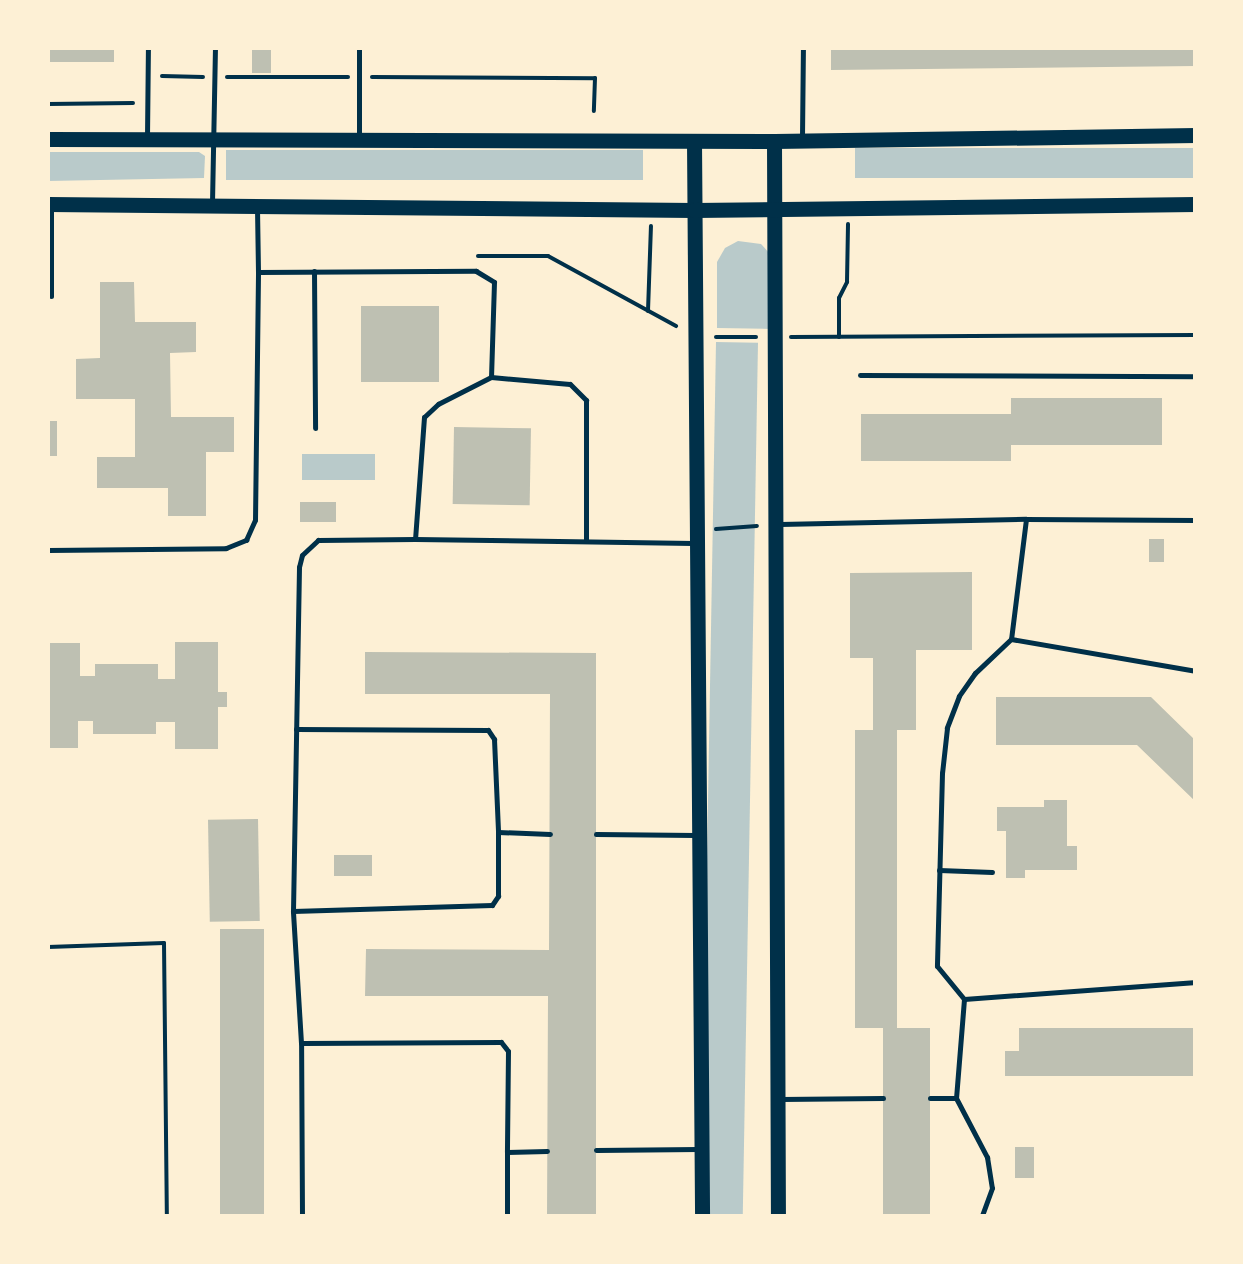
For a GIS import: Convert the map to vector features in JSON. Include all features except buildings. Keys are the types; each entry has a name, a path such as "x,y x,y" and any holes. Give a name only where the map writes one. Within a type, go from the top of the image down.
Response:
{"main road":[{"path":"48,139 774,141 1196,135"},
{"path":"694,141 702,1216"},
{"path":"774,141 778,1216"},
{"path":"49,204 694,210 1196,204"}],"lane":[{"path":"146,140 148,48"},
{"path":"212,206 216,48"},
{"path":"359,48 360,140"},
{"path":"802,140 803,48"},
{"path":"49,204 51,296"},
{"path":"48,550 226,548 246,540 255,520 257,206"},
{"path":"258,272 484,272 495,290 491,377"},
{"path":"314,272 315,428"},
{"path":"860,375 1196,376"},
{"path":"415,539 424,418 438,404 491,377 570,384 586,400 586,542"},
{"path":"982,1216 992,1188 987,1157 956,1098 964,999 937,966 939,870 948,728 959,696 975,673 1011,640 1026,519"},
{"path":"775,524 1196,520"},
{"path":"323,1216 302,1216 301,1043 294,911 302,556 309,546 330,538 586,542 696,537"},
{"path":"1011,640 1196,671"},
{"path":"294,911 492,905 498,896 494,739 488,730 296,729"},
{"path":"498,832 550,834"},
{"path":"596,834 698,834"},
{"path":"939,870 992,872"},
{"path":"964,999 1196,982"},
{"path":"301,1043 502,1042 508,1052 507,1216"},
{"path":"778,1099 883,1098"},
{"path":"930,1098 956,1098"},
{"path":"596,1150 700,1149"},
{"path":"507,1152 547,1150"}],"path":[{"path":"148,76 595,78 594,111"},
{"path":"48,104 147,103"},
{"path":"839,338 838,298 847,282 848,209"},
{"path":"648,312 651,222"},
{"path":"802,338 1196,335"},
{"path":"696,537 775,524"},
{"path":"48,947 164,943 167,1216"}],"shaded area":[{"path":"855,148 1195,148 1195,178 855,178"},
{"path":"226,150 643,150 643,180 226,180"},
{"path":"48,152 199,152 205,156 204,178 48,181"},
{"path":"738,241 761,244 770,254 772,329 717,328 717,262 725,248"},
{"path":"716,342 758,343 743,1216 701,1216"},
{"path":"302,454 375,454 375,480 302,480"}]}
